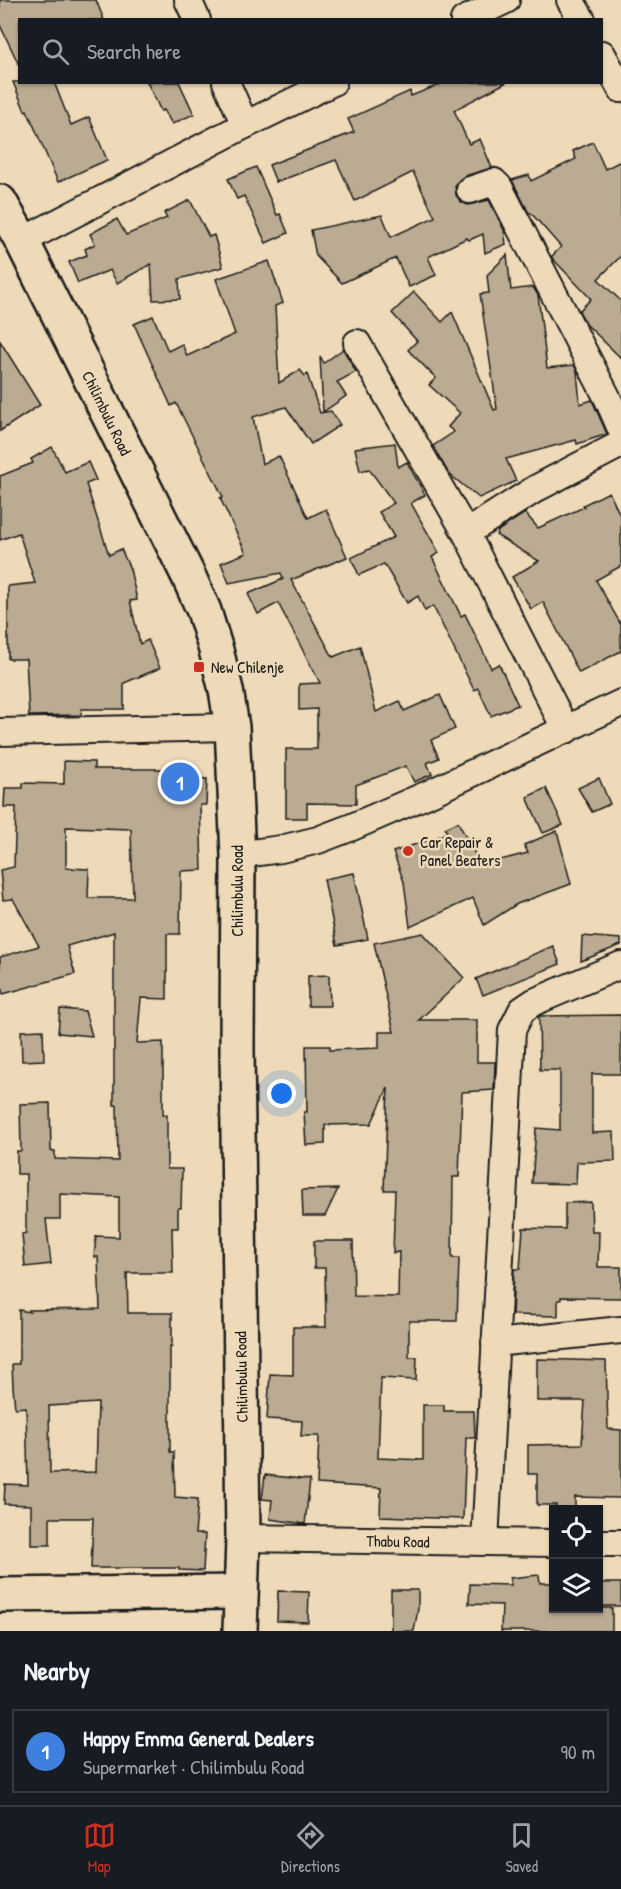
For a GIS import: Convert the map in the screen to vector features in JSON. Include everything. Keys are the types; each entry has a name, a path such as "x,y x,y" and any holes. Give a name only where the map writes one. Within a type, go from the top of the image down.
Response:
{"main road":[{"name":"Chilimbulu Road","path":"0,202 22,241 188,575 204,611 226,690 232,727 238,855 237,1049 243,1538 240,1631"},
{"path":"0,1595 240,1593"}],"street":[{"path":"188,0 196,18"},
{"path":"468,18 506,0"},
{"path":"570,0 581,18"},
{"path":"603,56 621,88"},
{"path":"227,84 245,125"},
{"path":"22,241 329,84"},
{"path":"470,190 494,182 499,187 602,387 621,429"},
{"path":"357,343 466,533 566,730"},
{"path":"466,533 537,488 621,444"},
{"path":"238,855 281,849 318,840 352,827 621,703"},
{"path":"0,732 232,727"},
{"path":"484,1542 512,1030 522,1010 534,1002 621,965"},
{"path":"495,1343 621,1330"},
{"name":"Thabu Road","path":"243,1538 549,1543"},
{"path":"603,1543 621,1543"}],"building":[{"path":"0,0 96,0 103,18 18,18 18,63 0,25"},
{"path":"13,82 55,84 71,125 89,117 107,160 58,182 27,110 25,111"},
{"path":"148,84 180,84 194,114 172,124 164,110 161,111"},
{"path":"441,84 503,84 454,110 469,144 480,139 492,168 465,176 455,186 456,195 461,202 468,205 489,200 504,230 506,244 485,253 483,234 469,240 467,238 428,257 436,275 409,287 396,258 342,283 316,256 311,230 382,215 391,237 435,217 413,172 355,201 336,160 276,182 269,165 354,132 348,119 410,91 411,96"},
{"path":"593,142 605,169 621,161 621,256 598,279 621,301 621,358 587,325 579,311 591,299 552,258 561,247 529,213 512,180 529,175 531,181 576,159 573,151"},
{"path":"256,167 277,215 280,214 288,233 266,243 244,196 237,199 228,179"},
{"path":"190,200 209,237 214,235 223,267 179,279 180,299 153,300 151,264 117,283 110,270 78,283 69,262 87,255 85,249 95,244 90,234 117,219 126,235 167,218 164,213"},
{"path":"507,255 511,290 533,287 538,295 547,368 574,365 577,371 580,404 592,400 607,434 577,444 576,440 506,459 516,481 479,498 449,474 433,446 454,432 448,427 460,413 429,385 436,378 408,350 417,341 392,313 414,292 442,322 452,312 494,410 497,409 480,294 489,293 487,275"},
{"path":"269,261 283,303 275,306 279,383 300,370 305,376 307,374 320,413 331,411 340,425 311,444 286,407 253,417 262,464 279,456 308,518 326,509 347,557 291,580 333,657 360,646 376,712 400,701 404,711 440,695 455,729 431,740 439,758 427,763 432,774 414,782 406,766 356,785 356,804 307,803 307,818 286,818 286,749 317,749 317,709 299,710 299,684 320,683 278,603 258,614 248,594 283,579 281,573 229,583 221,563 246,553 220,498 223,497 176,403 171,406 134,324 153,316 168,351 182,344 187,356 235,334 216,279"},
{"path":"0,341 40,405 0,431"},
{"path":"343,349 356,372 337,382 346,396 323,412 320,356 324,363"},
{"path":"395,443 398,467 407,462 425,495 411,503 439,553 432,557 461,616 465,614 491,668 499,664 518,705 491,716 478,688 474,690 433,606 425,611 418,596 407,603 384,564 359,575 351,558 394,537 379,512 394,503 369,469 360,471 355,448"},
{"path":"52,447 65,472 88,462 96,480 86,484 109,555 121,549 130,569 137,600 130,601 140,644 148,640 160,668 124,683 124,709 82,709 81,715 29,716 26,659 8,659 8,586 35,583 19,533 0,540 0,476 33,463 31,459"},
{"path":"609,492 621,517 621,566 596,580 621,625 621,651 579,673 543,602 531,609 512,577 539,561 496,535 499,530 525,513 538,528 584,507 583,505"},
{"path":"64,761 94,762 94,769 176,769 176,777 207,779 206,805 200,805 202,870 181,871 180,934 167,934 167,999 141,998 137,1043 163,1042 163,1115 167,1115 167,1169 182,1169 178,1228 172,1228 173,1273 127,1273 128,1313 172,1313 170,1452 174,1452 175,1497 198,1499 195,1534 205,1534 203,1571 179,1570 179,1568 91,1568 93,1518 50,1518 50,1545 31,1545 31,1505 4,1504 5,1484 28,1485 26,1407 15,1408 13,1387 12,1364 19,1364 19,1310 30,1312 29,1310 100,1309 98,1257 94,1257 96,1236 119,1237 119,1197 60,1194 60,1219 46,1219 51,1264 25,1267 22,1234 26,1233 26,1174 17,1174 17,1151 21,1151 20,1104 50,1103 51,1151 55,1151 55,1159 118,1161 117,1105 114,1105 114,932 67,946 75,974 3,994 0,983 0,957 39,946 13,899 3,900 0,870 14,867 16,807 4,807 5,788 23,788 23,783 64,784","holes":["66,827 131,829 133,898 88,898 89,869 66,868","98,1403 96,1472 50,1473 49,1406"]},
{"path":"599,778 610,804 592,812 578,788"},
{"path":"546,788 563,825 543,833 527,797"},
{"path":"458,822 481,865 528,853 524,845 557,831 571,884 517,904 484,925 473,898 410,927 404,882 393,852 440,836 447,832 445,828"},
{"path":"354,873 368,939 337,945 324,879"},
{"path":"423,933 464,978 419,1020 477,1020 477,1062 495,1062 494,1090 462,1092 459,1177 453,1177 452,1258 459,1258 457,1321 409,1321 409,1357 417,1357 416,1380 381,1378 378,1458 423,1460 423,1405 444,1405 444,1411 474,1411 475,1438 466,1438 463,1519 380,1516 381,1488 317,1484 319,1436 301,1436 302,1421 267,1419 270,1374 293,1375 293,1327 326,1327 325,1268 314,1268 314,1241 353,1241 354,1296 398,1297 399,1252 393,1253 395,1190 384,1190 388,1088 371,1124 325,1125 325,1144 306,1145 304,1112 307,1112 306,1046 330,1046 330,1050 379,1048 379,1032 394,1032 374,943"},
{"path":"582,936 621,939 621,945 581,961"},
{"path":"553,946 560,964 483,995 476,979"},
{"path":"329,975 330,1006 308,1006 308,976"},
{"path":"60,1009 85,1011 92,1036 58,1033"},
{"path":"621,1015 621,1074 592,1074 592,1133 614,1132 615,1161 577,1162 576,1184 532,1183 536,1128 560,1130 560,1070 540,1070 539,1016"},
{"path":"43,1030 44,1060 22,1061 21,1031"},
{"path":"338,1189 325,1216 303,1216 302,1190"},
{"path":"591,1202 592,1232 599,1232 598,1267 621,1267 621,1298 561,1297 561,1300 558,1300 558,1316 512,1315 514,1269 520,1269 523,1228 565,1229 565,1203"},
{"path":"537,1359 606,1361 608,1429 621,1430 621,1498 575,1497 575,1505 537,1505 537,1474 528,1474 528,1445 582,1444 585,1401 537,1401"},
{"path":"265,1475 310,1480 305,1524 270,1519 272,1500 262,1499"},
{"path":"539,1575 540,1583 549,1583 549,1613 603,1613 603,1608 612,1608 612,1631 501,1631 502,1605 469,1604 470,1584 511,1585 510,1578"},
{"path":"603,1583 621,1583 621,1606 603,1606"},
{"path":"391,1590 418,1590 418,1609 414,1631 391,1631"},
{"path":"278,1591 309,1592 308,1622 277,1621"}],"place":[{"name":"New Chilenje","path":"199,667"},
{"name":"Happy Emma General Dealers","path":"180,782"},
{"name":"Car Repair & Panel Beaters","path":"408,851"}]}
